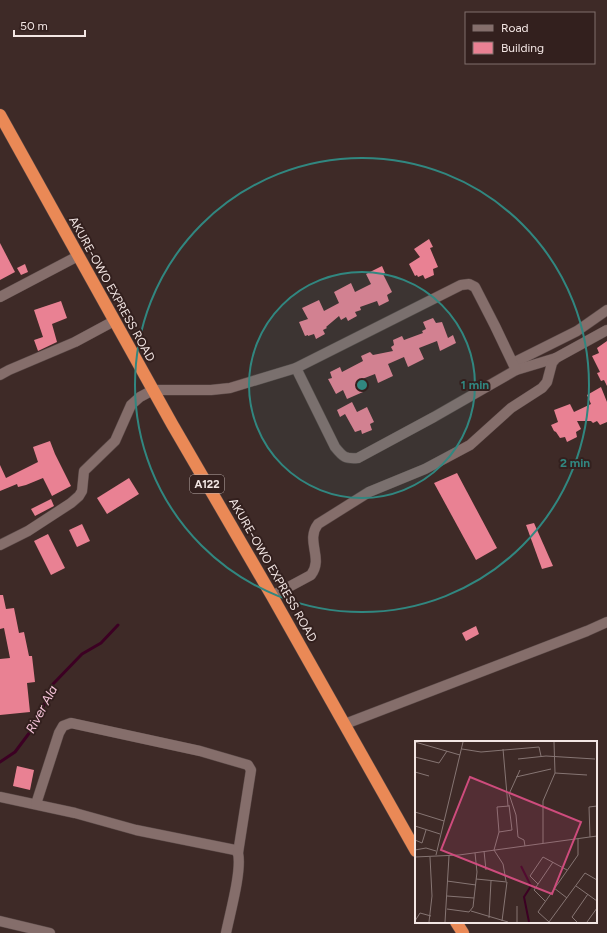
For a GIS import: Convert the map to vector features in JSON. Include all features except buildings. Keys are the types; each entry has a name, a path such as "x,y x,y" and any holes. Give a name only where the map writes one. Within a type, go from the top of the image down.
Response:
{"highway":[{"name":"AKURE-OWO EXPRESS ROAD","path":"0,116 153,390 272,596 415,849"},
{"path":"457,923 463,933"}],"street":[{"path":"0,297 78,256"},
{"path":"0,545 28,531 71,503 79,496 82,491 84,472 115,441 131,405 140,397 153,390 211,390 230,388 296,368 461,286 469,284 475,287 514,367"},
{"path":"296,368 335,447 342,456 349,459 358,458 434,417 514,367 576,331 607,310"},
{"path":"0,375 75,342 114,321"},
{"path":"514,367 556,358 607,330"},
{"path":"272,596 311,575 316,563 313,535 318,524 368,492 425,469 470,445 512,408 542,388 547,382 552,363 556,358"},
{"path":"345,724 607,622"},
{"path":"36,804 59,733 63,726 71,722 200,751 248,765 251,770 238,853 240,859 226,933"},
{"path":"0,796 75,813 136,830 235,850 238,853"},
{"path":"0,921 50,933"}],"waterway":[{"name":"River Ala","path":"0,762 15,752 30,732 53,684 82,654 101,643 118,625"}]}
